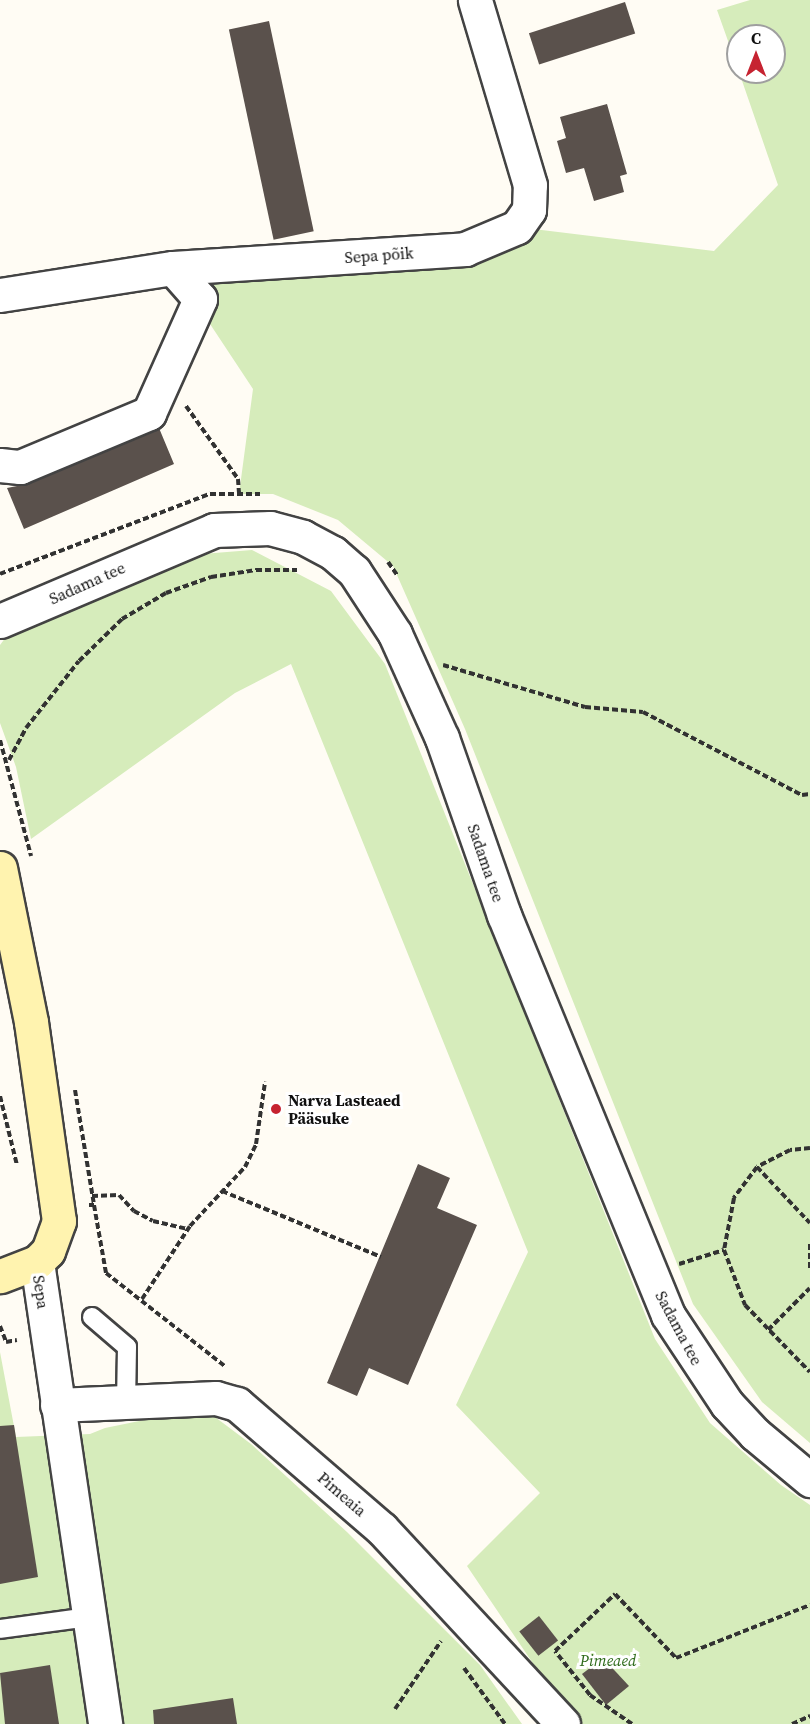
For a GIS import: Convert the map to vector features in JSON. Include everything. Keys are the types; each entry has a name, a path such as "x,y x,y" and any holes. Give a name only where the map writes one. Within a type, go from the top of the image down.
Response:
{"street":[{"name":"Sepa põik","path":"0,295 173,268 465,249 517,227 529,210 530,186 475,0"},
{"path":"0,465 20,467 149,413 200,299 173,268"},
{"name":"Sadama tee","path":"0,621 214,530 270,528 303,537 333,553 354,571 395,634 442,738 504,915 668,1315 727,1404 755,1434 810,1480"},
{"name":"Sepa","path":"0,868 31,1022 59,1214 55,1237 36,1262 105,1724"},
{"path":"0,1276 36,1262"},
{"name":"Pimeaia","path":"57,1405 216,1398 237,1404 382,1529 563,1724"}],"lane":[{"path":"92,1317 127,1347 126,1402"},
{"path":"0,1629 89,1617"}],"path":[{"path":"0,740 8,761 26,728 98,640 122,619 166,593 211,577 256,570 300,570"},
{"path":"434,662 585,707 643,712 802,795 810,794"},
{"path":"142,1299 188,1229 245,1167 256,1143 265,1082"},
{"path":"0,1096 18,1169"},
{"path":"810,1148 790,1150 757,1167 734,1198 724,1250 745,1305 810,1372"},
{"path":"757,1167 810,1223"},
{"path":"222,1191 381,1257"},
{"path":"92,1196 119,1195 134,1211 153,1221 188,1229"},
{"path":"810,1244 810,1271"},
{"path":"677,1264 724,1250"},
{"path":"768,1330 810,1288"},
{"path":"632,1724 590,1695 555,1651 615,1594 676,1658 810,1605"},
{"path":"395,1710 441,1641"},
{"path":"792,1724 810,1716"}],"green space":[{"path":"750,0 810,0 810,1443 762,1402 693,1304 465,729 393,566 338,520 273,494 239,494 253,389 173,268 517,227 714,251 778,185 743,84 786,84 786,24 726,24 726,35 717,10"},
{"name":"Pimeaed","path":"252,550 331,591 385,664 655,1339 710,1423 781,1485 810,1505 810,1724 574,1724 467,1566 540,1493 456,1405 528,1252 291,664 235,693 31,839 16,767 0,723 0,645 6,637 202,554"},
{"path":"0,1352 16,1437 90,1434 105,1428 203,1408 251,1444 347,1532 480,1665 522,1724 0,1724"}],"building":[{"path":"625,2 635,33 539,65 529,33"},
{"path":"269,21 314,231 274,240 229,30"},
{"path":"607,104 627,174 620,176 624,192 594,201 584,168 566,173 557,141 566,138 560,117"},
{"path":"159,428 174,464 24,529 7,488 27,484"},
{"path":"418,1164 450,1178 437,1208 477,1225 408,1385 369,1368 357,1396 327,1383"},
{"path":"14,1425 38,1577 0,1584 0,1426"},
{"path":"539,1616 558,1640 538,1656 519,1631"},
{"path":"603,1658 629,1686 606,1705 582,1674"},
{"path":"50,1665 59,1724 5,1724 0,1673"},
{"path":"233,1698 237,1724 154,1724 153,1710"}],"place":[{"name":"Narva Lasteaed Pääsuke","path":"276,1109"}]}
